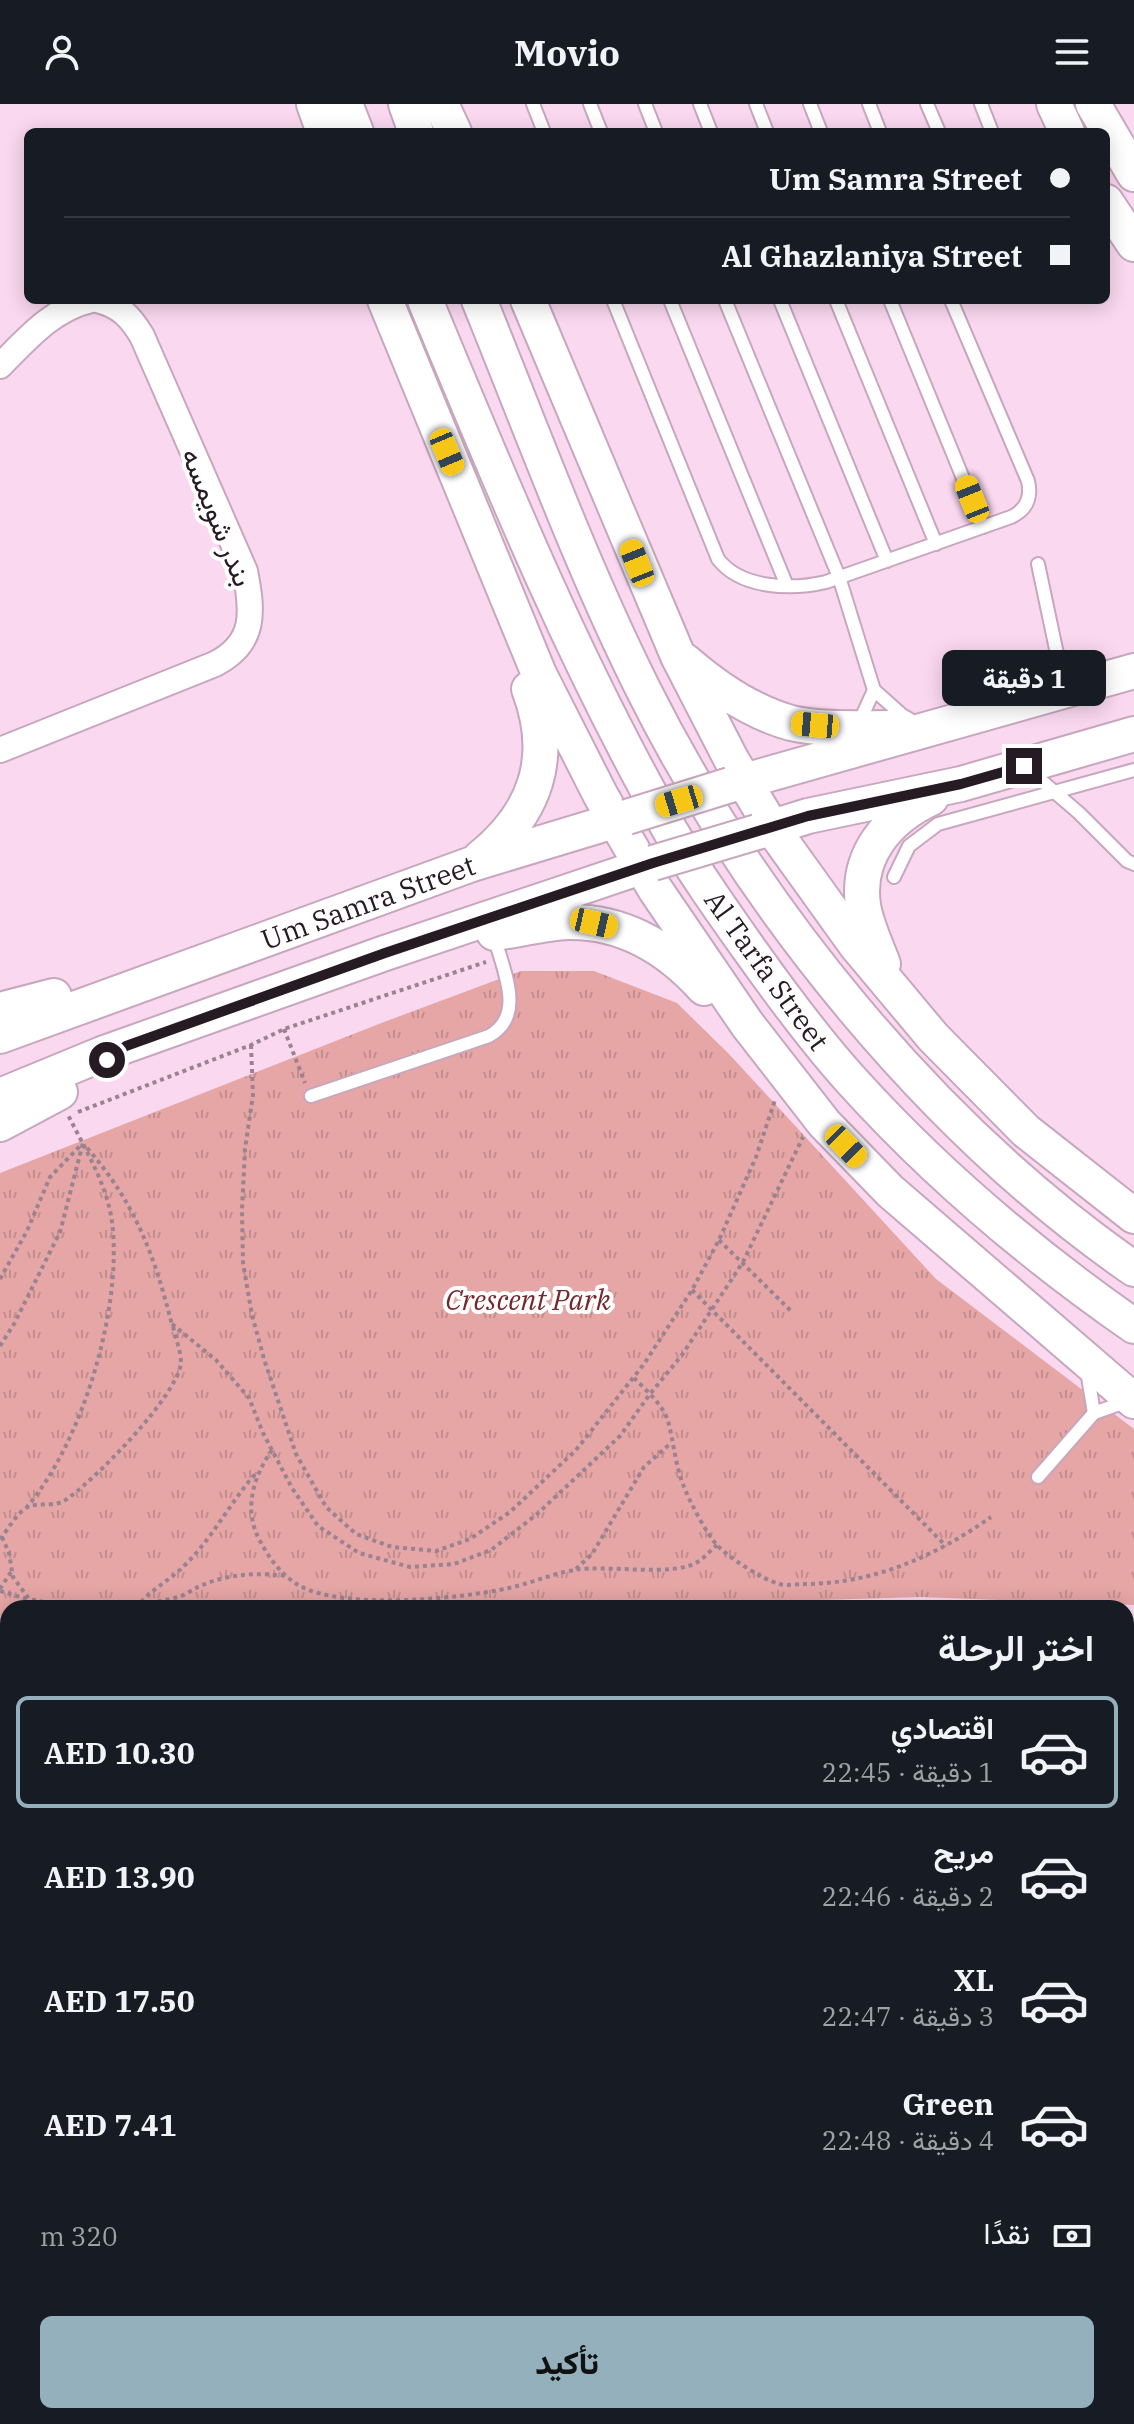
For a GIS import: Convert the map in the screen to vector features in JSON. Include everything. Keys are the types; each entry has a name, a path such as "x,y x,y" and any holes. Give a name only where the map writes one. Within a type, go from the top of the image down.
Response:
{"main road":[{"path":"314,104 323,128"},
{"path":"345,104 354,128"},
{"path":"406,104 415,128"},
{"path":"441,104 452,128"},
{"path":"1054,104 1065,128"},
{"path":"1093,104 1107,128"},
{"path":"1110,133 1134,174"},
{"path":"1110,208 1134,244"},
{"path":"387,304 562,723 621,818 685,934 747,1024 824,1123 890,1191 1079,1356 1134,1394"},
{"name":"Al Tarfa Street","path":"427,304 567,630 636,767 711,894 807,1028 902,1133 1071,1282 1134,1326"},
{"name":"Al Tarfa Street","path":"481,304 605,610 644,692 752,872 882,1042 1025,1185 1134,1269"},
{"path":"530,304 678,656 737,783 765,830 933,1037 1026,1131 1134,1216"},
{"path":"472,864 500,840 527,807 540,763 541,729 519,656 515,614"},
{"path":"678,656 753,709 793,723 926,729"},
{"name":"Um Samra Street","path":"0,1036 472,864 737,783 1134,671"},
{"path":"894,990 863,906 868,859 875,844 895,819 961,784 1134,734"},
{"name":"Um Samra Street","path":"0,1096 126,1046 648,865 808,816 961,784"},
{"path":"449,932 497,945 566,922 594,923 618,929 658,947 685,967 727,1010 747,1024"},
{"name":"Um Samra Street","path":"0,1010 45,997 110,995"},
{"name":"Um Samra Street","path":"0,1124 67,1087 126,1046"}],"street":[{"name":"بندر شويمسه","path":"0,366 59,312 85,304"},
{"name":"بندر شويمسه","path":"0,750 230,657 248,632 250,598 245,571 142,336 130,316 110,304"}],"lane":[{"path":"533,104 542,128"},
{"path":"590,104 599,128"},
{"path":"645,104 654,128"},
{"path":"700,104 709,128"},
{"path":"756,104 765,128"},
{"path":"810,104 819,128"},
{"path":"869,104 878,128"},
{"path":"927,104 937,128"},
{"path":"981,104 990,128"},
{"path":"615,304 718,559 741,578 787,586 813,585 936,544 1019,513 1029,499 1030,490 953,304"},
{"path":"672,304 787,586"},
{"path":"727,304 839,577 874,690 902,715 926,729"},
{"path":"782,304 887,561"},
{"path":"838,304 936,544"},
{"path":"892,304 983,527"},
{"path":"1038,564 1065,690"},
{"path":"856,728 874,690"},
{"path":"1024,766 1127,861 1134,864"},
{"path":"894,877 909,846 938,824 1134,770"},
{"path":"311,1096 499,1031 510,1012 511,1001 497,945"},
{"path":"1079,1356 1094,1413"},
{"path":"1038,1477 1094,1413 1134,1394"}],"path":[{"path":"29,1599 13,1577 1,1538 43,1488 68,1442 100,1350 112,1280 112,1222 100,1177 68,1116 497,945"},
{"path":"284,1029 311,1096"},
{"path":"251,1045 253,1095 245,1149 242,1210 243,1263 252,1315 296,1454 326,1507 356,1534 392,1547 436,1551 470,1539 510,1512 586,1438 634,1378 692,1290 719,1240 756,1157 776,1097"},
{"path":"173,1327 172,1324 216,1360 249,1398 292,1488 318,1526 359,1553 410,1567 454,1564 491,1550 536,1515 620,1436 682,1355 743,1262 805,1131"},
{"path":"0,1279 27,1231 50,1177 83,1143"},
{"path":"26,1508 59,1504 80,1490 164,1400 181,1363 160,1278 142,1229 116,1185 83,1143"},
{"path":"0,1346 60,1232 83,1143"},
{"path":"719,1240 793,1313"},
{"path":"692,1290 946,1546"},
{"path":"634,1378 667,1418 684,1487 717,1545 742,1565 780,1584 820,1584 867,1577 919,1560 991,1517"},
{"path":"576,1569 592,1554 644,1467 671,1443"},
{"path":"142,1600 183,1567 223,1520 237,1494 272,1450"},
{"path":"259,1470 253,1487 251,1512 259,1538 277,1567 298,1585 323,1595 419,1599 507,1588 576,1569 615,1567 671,1571 697,1563 717,1545"},
{"path":"12,1570 0,1590 34,1600"},
{"path":"157,1600 182,1596 200,1586 234,1575 265,1573 288,1576"}],"green space":[{"name":"Crescent Park","path":"521,971 594,971 677,1003 729,1054 936,1279 1134,1429 1134,1600 921,1597 819,1600 0,1600 0,1173"}],"route":[{"path":"107,1060 126,1046 385,953 653,863 808,816 961,784 1024,766"}]}
